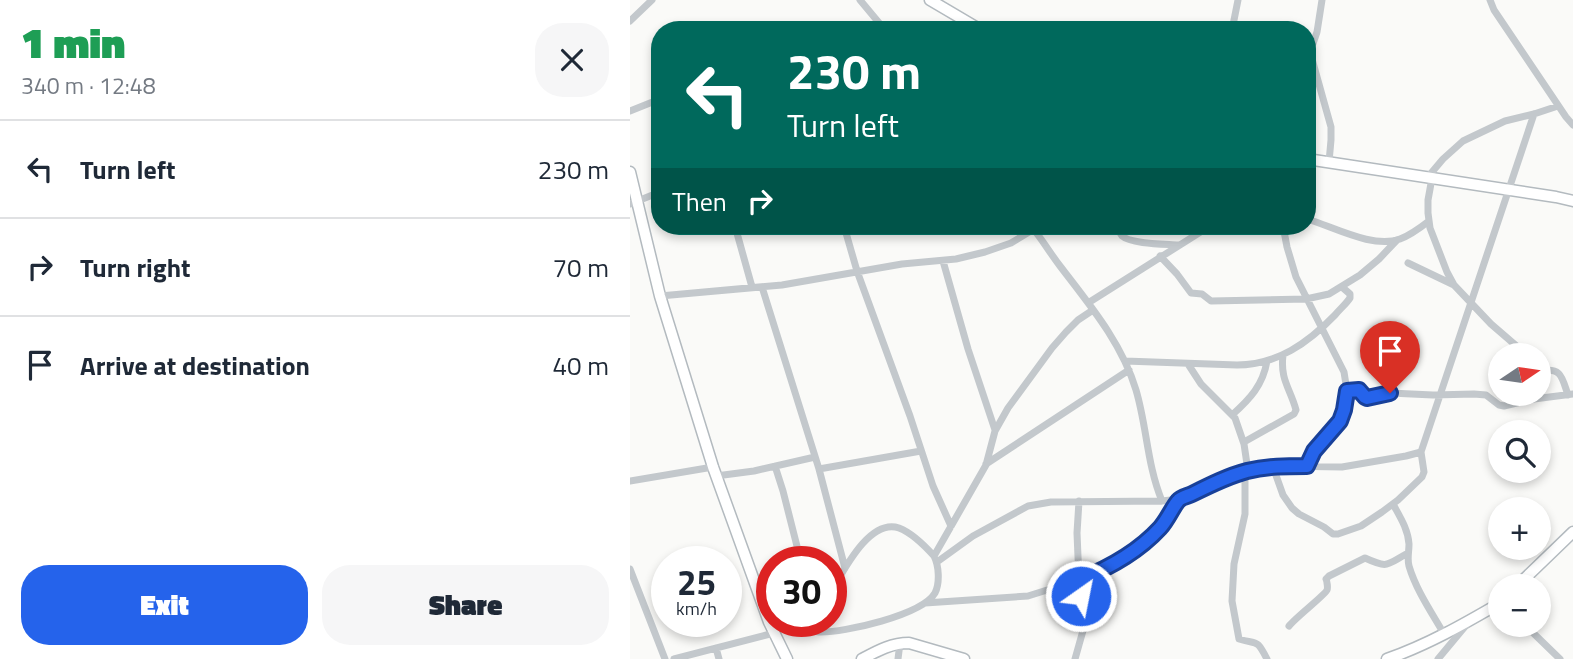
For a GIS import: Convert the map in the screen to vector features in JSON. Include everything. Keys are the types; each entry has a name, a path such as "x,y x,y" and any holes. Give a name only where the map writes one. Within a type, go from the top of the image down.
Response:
{"street":[{"path":"630,21 652,0"},
{"path":"860,0 876,21"},
{"path":"930,0 966,21"},
{"path":"1235,21 1237,0"},
{"path":"1316,34 1322,0"},
{"path":"1490,0 1494,10 1573,125"},
{"path":"1316,76 1331,127 1329,162"},
{"path":"630,111 651,103"},
{"path":"1512,343 1454,285 1434,241 1429,221 1430,178 1443,159 1464,141 1505,121 1558,106"},
{"path":"1273,467 1283,495 1292,508 1333,534 1362,526 1393,504 1424,475 1421,452 1534,114"},
{"path":"1316,160 1573,201"},
{"path":"630,172 634,203 660,296 715,471 756,582"},
{"path":"634,203 651,196"},
{"path":"1316,222 1382,243 1409,235 1429,221"},
{"path":"738,235 752,287"},
{"path":"847,235 920,451 951,526"},
{"path":"660,296 822,279 902,264 943,261 985,253 1011,243 1022,235"},
{"path":"1038,235 1091,306 1125,361 1137,393 1152,473 1162,501"},
{"path":"1122,235 1135,242 1178,245"},
{"path":"847,628 911,611 925,603 935,592 938,577 936,559 951,526 986,465 995,431 1007,408 1052,348 1091,306 1160,256 1195,235"},
{"path":"1285,235 1296,277 1344,373 1347,391 1340,421 1314,451 1307,466"},
{"path":"1160,256 1191,293 1202,294 1211,301 1306,299 1329,294 1342,287 1397,240"},
{"path":"943,261 995,431"},
{"path":"1408,263 1454,285"},
{"path":"762,286 819,469 839,546"},
{"path":"1125,361 1251,365 1283,355 1297,348 1322,328 1350,298 1350,294 1342,287"},
{"path":"1244,442 1294,414 1296,410 1283,376 1283,355"},
{"path":"1232,415 1257,389 1265,374 1267,360"},
{"path":"1188,364 1201,384 1232,415 1244,442 1245,514 1234,564 1232,601 1239,639 1254,641 1268,659"},
{"path":"1347,391 1359,390 1367,398 1390,393 1486,395 1504,406 1571,394 1561,376 1551,369"},
{"path":"986,465 1129,370"},
{"path":"819,469 920,451"},
{"path":"936,559 1028,506 1051,502 1179,499 1246,471 1273,467 1342,467 1421,452"},
{"path":"630,481 775,466 815,457"},
{"path":"775,466 798,546"},
{"path":"925,603 1028,596 1079,580 1137,549 1162,527 1179,499"},
{"path":"1074,659 1086,620 1079,580 1079,501"},
{"path":"1393,504 1408,535 1409,568 1444,634"},
{"path":"847,565 859,547 873,534 885,528 898,528 922,543 936,559"},
{"path":"1530,574 1573,533"},
{"path":"1289,626 1302,611 1325,593 1328,588 1326,579 1329,576 1365,558 1381,565 1408,553"},
{"path":"630,569 665,659"},
{"path":"1387,659 1410,651 1488,610"},
{"path":"1438,659 1471,620"},
{"path":"674,659 759,637"},
{"path":"776,637 788,659"},
{"path":"1537,637 1560,659"},
{"path":"898,659 900,643"},
{"path":"862,659 900,643 909,643 964,659"},
{"path":"716,648 719,659"}],"route":[{"path":"1081,596 1079,580 1137,549 1162,527 1179,499 1248,471 1282,466 1307,466 1322,440 1340,421 1347,391 1359,390 1367,398 1390,393"}]}
